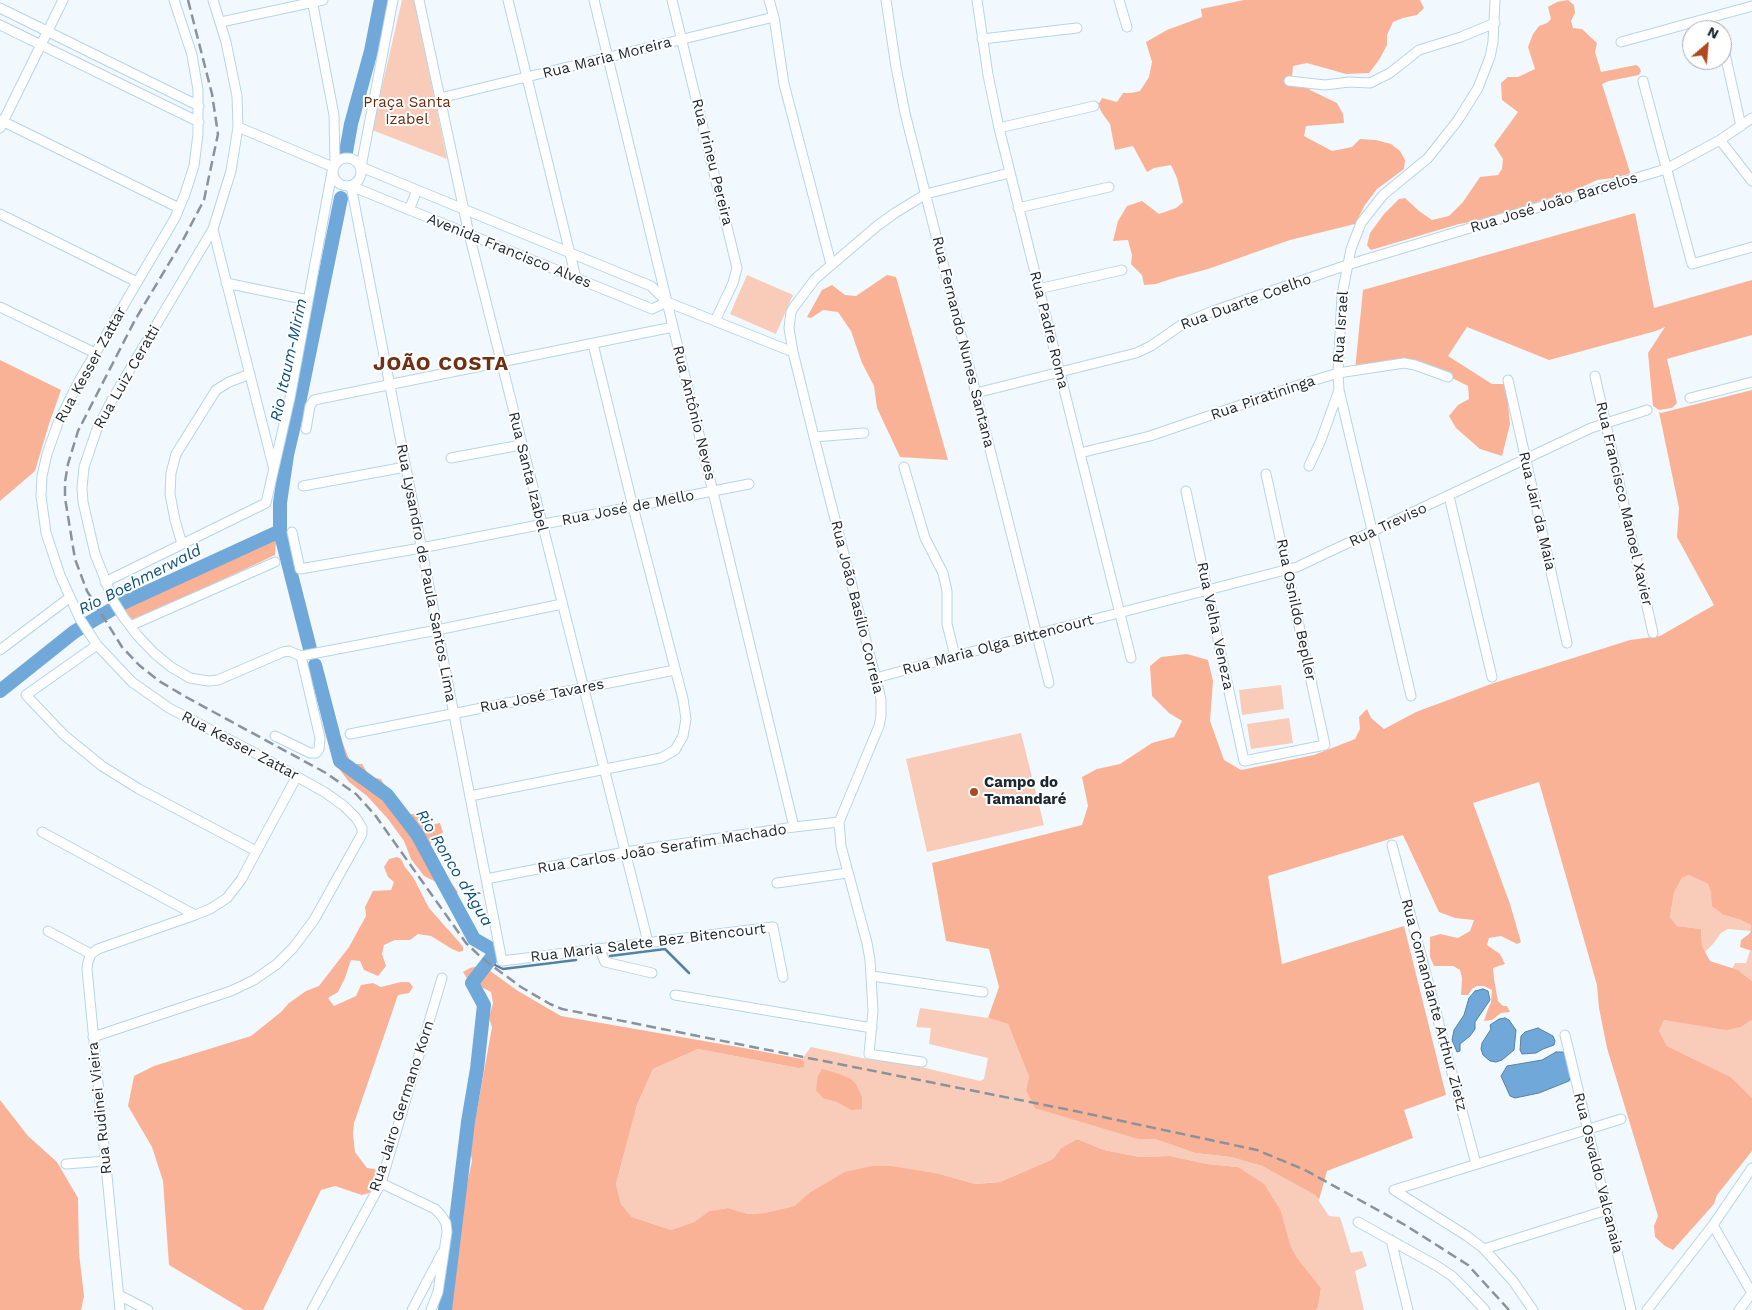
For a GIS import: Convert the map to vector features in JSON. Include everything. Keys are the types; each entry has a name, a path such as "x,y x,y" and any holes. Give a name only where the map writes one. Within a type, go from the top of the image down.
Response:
{"street":[{"path":"63,0 1,123 179,208"},
{"name":"Rua Kesser Zattar","path":"93,1037 231,991 254,980 278,964 314,920 362,834 362,828 356,818 344,806 297,776 162,704 132,682 97,645 80,619 69,598 46,533 41,496 42,476 47,454 58,423 79,381 179,208 194,166 197,150 199,106 196,71 174,0"},
{"name":"Rua Luiz Ceratti","path":"213,0 221,22 234,77 238,127 232,171 213,229 113,398 97,429 88,452 82,477 83,502 92,545 105,582 119,611 146,645 179,672 199,680 218,680 283,652 289,651 301,656 562,604"},
{"path":"221,22 323,0"},
{"path":"312,1 333,107 333,176 338,183 351,186 361,176 361,167 393,0"},
{"name":"Rua Santa Izabel","path":"419,0 463,209 500,362 648,942"},
{"path":"508,0 576,278"},
{"name":"Rua Antônio Neves","path":"594,0 794,826"},
{"name":"Rua Irineu Pereira","path":"672,0 737,268 734,283 716,321"},
{"path":"769,0 774,18 784,84 831,264"},
{"name":"Rua Fernando Nunes Santana","path":"886,0 904,104 1049,682"},
{"name":"Rua Padre Roma","path":"977,0 991,95 1131,658"},
{"path":"1120,0 1127,27"},
{"name":"Rua Israel","path":"1411,696 1339,390 1338,373 1342,295 1347,265 1361,223 1383,194 1428,158 1458,120 1478,88 1490,57 1495,23 1495,0"},
{"path":"1620,42 1752,6"},
{"path":"0,8 199,106"},
{"name":"Rua Maria Moreira","path":"440,98 774,18"},
{"path":"1289,81 1326,85 1349,82 1370,83 1390,73 1419,50 1461,37 1495,23"},
{"path":"0,25 198,122"},
{"path":"982,39 1077,28"},
{"path":"1729,70 1741,126"},
{"path":"1643,82 1692,264 1752,247"},
{"path":"175,112 182,107 182,98"},
{"path":"999,128 1094,106"},
{"name":"Rua José João Barcelos","path":"1347,265 1666,169 1720,140 1752,118"},
{"path":"238,127 333,168"},
{"path":"1720,140 1752,181"},
{"path":"105,582 266,503 288,407 333,168 342,158 351,158 361,167"},
{"name":"Avenida Francisco Alves","path":"361,167 651,286 667,302 793,352"},
{"name":"Rua João Basílio Correia","path":"922,1062 869,1054 872,1028 872,976 867,943 841,846 839,822 878,726 881,716 881,699 814,437 789,328 791,312 807,288 831,264 883,221 926,194 1010,173"},
{"name":"Avenida Francisco Alves","path":"351,186 652,310 667,302"},
{"name":"Rua Lysandro de Paula Santos Lima","path":"351,186 502,961"},
{"path":"1018,208 1109,187"},
{"path":"409,210 417,190"},
{"path":"0,214 137,282"},
{"path":"213,229 274,469"},
{"name":"Rua Duarte Coelho","path":"976,393 1144,350 1175,328 1201,315 1347,265"},
{"path":"1038,289 1122,270"},
{"path":"226,283 308,300"},
{"path":"0,307 95,353"},
{"path":"306,429 310,406 314,400 673,327"},
{"path":"470,796 661,758 675,750 681,742 686,727 685,709 593,344"},
{"name":"Rua Piratininga","path":"1080,453 1150,436 1338,373 1404,363 1414,364 1448,377"},
{"path":"182,544 170,494 170,473 176,454 216,390 229,382 250,374"},
{"name":"Rua Francisco Manoel Xavier","path":"1595,376 1653,633"},
{"name":"Rua Jair da Maia","path":"1508,380 1567,643"},
{"path":"1690,398 1752,382"},
{"path":"1309,466 1325,430 1339,390"},
{"name":"Rua Treviso","path":"1120,613 1287,571 1606,422 1647,410"},
{"path":"814,437 864,433"},
{"path":"451,458 522,444"},
{"path":"303,486 405,467"},
{"path":"904,467 925,538 943,573 947,591 947,624 955,656"},
{"name":"Rua Osnildo Bepller","path":"1244,761 1326,745 1266,474"},
{"name":"Rua José de Mello","path":"292,532 300,569 421,548 749,484"},
{"name":"Rua Velha Veneza","path":"1186,491 1244,761"},
{"path":"1449,496 1492,677"},
{"path":"130,626 275,562"},
{"path":"0,650 69,598"},
{"name":"Rua Maria Olga Bittencourt","path":"876,678 1120,613"},
{"path":"97,645 26,695 64,735 102,766 139,789 256,851"},
{"path":"275,736 310,754 316,753 318,749 320,738 301,656"},
{"name":"Rua José Tavares","path":"350,734 675,670"},
{"path":"48,931 91,954 98,949 210,909 227,898 241,880 297,776"},
{"name":"Rua Carlos João Serafim Machado","path":"486,879 625,852 794,826 839,822"},
{"path":"42,832 195,915"},
{"name":"Rua Comandante Arthur Zietz","path":"1392,846 1476,1164"},
{"path":"777,883 848,873"},
{"name":"Rua Maria Salete Bez Bitencourt","path":"502,961 773,927 783,977"},
{"path":"600,948 605,962 652,973"},
{"name":"Rua Rudinei Vieira","path":"91,954 87,969 120,1310"},
{"path":"872,976 983,992"},
{"name":"Rua Jairo Germano Korn","path":"312,1310 380,1182 442,978"},
{"path":"675,995 872,1028"},
{"name":"Rua Osvaldo Valcanaia","path":"1565,1035 1631,1310"},
{"path":"1533,1310 1513,1280 1484,1249 1394,1190 1621,1118"},
{"path":"66,1164 106,1161"},
{"path":"1647,1310 1713,1225 1752,1168"},
{"path":"380,1182 429,1206 441,1215 446,1223 447,1232 438,1292 431,1310"},
{"path":"1484,1249 1607,1210"},
{"path":"1358,1222 1452,1276 1485,1310"},
{"path":"1713,1225 1752,1293 1739,1310"},
{"path":"1391,1240 1408,1310"},
{"path":"412,1310 445,1246"},
{"path":"119,1295 148,1310"}],"green space":[{"name":"Praça Santa Izabel","path":"402,0 414,0 447,159 372,130"},
{"path":"747,275 793,295 776,334 730,314"},
{"path":"1281,685 1284,709 1242,715 1239,690"},
{"path":"1289,718 1293,743 1251,749 1247,724"},
{"name":"Campo do Tamandaré","path":"1021,733 1044,825 927,852 906,759"},
{"path":"1689,875 1708,884 1724,915 1751,925 1751,931 1728,929 1721,933 1705,952 1702,946 1701,929 1677,926 1670,917 1674,893 1682,878"},
{"path":"1750,951 1752,951 1752,981 1738,970 1732,969 1735,963 1746,963"},
{"path":"920,1008 988,1018 1008,1024 1029,1077 1026,1090 1138,1139 1155,1139 1195,1153 1231,1157 1262,1166 1315,1195 1329,1216 1340,1217 1351,1253 1362,1251 1367,1266 1355,1271 1364,1310 1316,1310 1321,1288 1291,1247 1281,1211 1238,1167 1207,1164 1170,1156 1140,1157 1104,1150 1077,1139 1061,1148 1053,1159 1000,1182 975,1184 940,1174 809,1193 794,1206 765,1213 748,1214 728,1208 709,1211 694,1222 671,1230 632,1217 621,1204 616,1184 637,1105 653,1069 698,1049 798,1068 804,1062 802,1059 811,1047 867,1059 896,1061 980,1081 984,1079 988,1058 929,1044 931,1028 916,1027"},
{"path":"1664,1020 1741,1027 1752,1020 1752,1098 1731,1077 1667,1046 1659,1031"}],"shaded area":[{"path":"1244,0 1420,0 1424,8 1417,15 1393,22 1387,35 1387,45 1369,73 1346,74 1307,63 1293,66 1292,77 1305,83 1310,90 1337,103 1343,114 1344,123 1306,126 1304,136 1332,151 1352,147 1360,139 1376,140 1391,144 1400,151 1405,160 1404,169 1377,189 1365,205 1355,224 1290,240 1208,269 1156,284 1144,285 1142,275 1131,264 1132,255 1128,240 1113,241 1118,221 1127,206 1142,201 1159,214 1176,208 1183,202 1177,178 1171,165 1154,168 1147,172 1133,146 1115,150 1110,124 1098,105 1102,98 1117,102 1123,93 1140,91 1149,77 1152,62 1146,42 1167,30 1202,17 1201,9"},
{"path":"1568,0 1574,5 1575,13 1571,21 1573,28 1582,29 1597,43 1595,52 1601,72 1636,65 1641,71 1639,75 1602,84 1630,172 1629,174 1597,180 1578,189 1481,220 1459,224 1371,250 1367,245 1370,233 1384,214 1399,199 1405,198 1432,220 1449,216 1463,202 1480,177 1498,175 1502,169 1503,159 1494,145 1518,112 1502,100 1501,83 1508,77 1518,77 1535,69 1528,47 1533,34 1539,26 1551,19 1548,7 1557,2"},
{"path":"1635,213 1654,308 1752,280 1752,335 1667,359 1677,403 1672,408 1659,410 1653,406 1648,353 1665,327 1549,360 1467,327 1448,356 1492,384 1506,384 1510,424 1502,456 1480,449 1456,428 1449,416 1458,405 1469,399 1468,386 1414,362 1355,370 1363,290"},
{"path":"887,275 896,277 948,460 900,457 877,408 874,386 862,363 851,331 838,312 823,310 811,318 807,317 822,290 832,285 845,295 856,296"},
{"path":"0,360 61,390 35,471 0,501"},
{"path":"1752,390 1752,951 1740,947 1741,940 1751,931 1751,925 1724,915 1712,906 1711,892 1708,884 1689,875 1682,878 1674,893 1670,917 1677,926 1701,929 1702,946 1710,961 1738,970 1752,981 1752,1020 1741,1027 1726,1030 1664,1020 1659,1031 1667,1046 1731,1077 1752,1098 1752,1151 1717,1195 1714,1204 1673,1250 1655,1237 1654,1226 1658,1216 1607,1048 1599,1008 1597,985 1539,782 1473,803 1510,904 1521,942 1517,944 1501,936 1489,938 1487,945 1500,954 1505,964 1493,968 1498,1001 1503,1006 1507,1006 1510,1012 1501,1013 1492,1020 1484,1021 1491,1003 1492,990 1484,986 1477,986 1468,995 1461,995 1462,978 1460,970 1453,966 1434,966 1430,957 1430,937 1440,934 1458,938 1470,931 1474,920 1455,918 1439,912 1403,835 1268,876 1282,964 1404,926 1446,1095 1404,1110 1413,1138 1327,1171 1319,1200 1315,1195 1262,1166 1231,1157 1195,1153 1155,1139 1138,1139 1035,1108 1026,1090 1029,1077 1008,1024 988,1018 999,987 989,949 946,941 932,863 1082,825 1088,806 1082,777 1097,769 1120,764 1152,743 1174,737 1182,721 1169,713 1152,696 1150,666 1161,657 1187,654 1208,660 1213,681 1210,721 1224,760 1241,770 1314,755 1355,739 1360,729 1359,717 1367,709 1371,718 1384,729 1416,712 1491,684 1630,640 1660,636 1714,605 1677,537 1679,508 1659,412"},
{"path":"260,535 276,541 275,555 137,620 132,619 128,615 120,599 122,596"},
{"path":"312,671 320,673 332,716 351,764 362,764 370,777 381,779 396,804 407,816 418,812 426,826 440,823 443,832 429,845 433,858 440,862 442,871 458,892 455,897 446,895 438,883 424,876 411,859 404,841 388,819 367,796 349,782 334,762 325,733"},
{"path":"397,857 401,859 413,877 429,908 460,943 463,951 459,952 452,949 431,936 418,934 410,940 395,940 384,945 382,954 386,966 378,976 364,970 360,961 351,960 338,992 328,998 334,1006 356,996 361,985 373,983 381,987 409,982 413,987 409,993 398,995 354,1123 355,1152 367,1168 375,1169 376,1183 369,1193 362,1195 335,1186 321,1190 263,1310 244,1310 169,1265 163,1181 152,1147 128,1106 134,1076 154,1066 251,1036 281,1012 289,1003 306,991 319,986 349,947 366,916 365,907 373,891 391,890 394,882 388,877 384,867 389,859"},
{"path":"482,965 518,991 561,1016 744,1048 802,1059 804,1062 804,1067 798,1068 698,1049 653,1069 637,1105 616,1184 621,1204 632,1217 671,1230 694,1222 709,1211 728,1208 748,1214 765,1213 794,1206 809,1193 845,1172 872,1166 891,1166 940,1174 975,1184 1000,1182 1053,1159 1061,1148 1077,1139 1104,1150 1140,1157 1170,1156 1207,1164 1238,1167 1264,1184 1281,1211 1291,1247 1321,1288 1318,1307 1316,1310 441,1310 442,1298 451,1284 454,1244 472,1161 470,1149 492,1027 489,1018 493,1003 491,992 468,980 463,972"},
{"path":"822,1069 851,1079 856,1084 862,1097 862,1109 851,1110 837,1102 823,1098 816,1090 818,1076"},
{"path":"0,1100 28,1136 57,1162 78,1198 79,1253 84,1296 81,1310 0,1310"}],"water":[{"path":"1483,989 1488,991 1490,1000 1475,1022 1475,1029 1460,1044 1460,1051 1457,1052 1452,1040 1454,1030 1464,1015 1469,998 1475,991"},
{"path":"1505,1018 1509,1020 1516,1030 1514,1050 1502,1060 1490,1061 1483,1055 1482,1043 1491,1029 1490,1025 1499,1019"},
{"path":"1538,1028 1553,1036 1554,1045 1536,1053 1522,1054 1520,1050 1521,1036 1525,1032"},
{"path":"1556,1052 1563,1052 1567,1056 1571,1075 1569,1081 1539,1093 1515,1098 1510,1096 1501,1076 1507,1066 1542,1060"}],"waterway":[{"name":"Rio Itaum-Mirim","path":"346,152 351,124 371,51 381,0"},
{"name":"Rio Itaum-Mirim","path":"310,649 280,531 280,503 287,455 341,198"},
{"name":"Rio Boehmerwald","path":"0,691 74,632 123,603 280,531"},
{"name":"Rio Ronco d'Água","path":"315,665 340,761 387,795 417,834 474,939 493,950 492,957 472,983 484,1005 445,1310"},
{"path":"610,956 665,949 689,973"},
{"path":"492,957 495,965 503,969 576,960"}],"railway":[{"path":"188,0 212,94 218,134 204,200 183,240 135,320 78,431 68,464 65,482 65,498 75,559 87,591 122,647 139,665 159,681 326,773 356,794 375,815 466,943 483,959 521,987 550,1004 562,1009 1075,1111 1257,1150 1305,1170 1405,1225 1468,1265 1509,1310"}],"place":[{"name":"Campo do Tamandaré","path":"974,792"}],"district":[{"name":"JOÃO COSTA","path":"441,364"}]}
